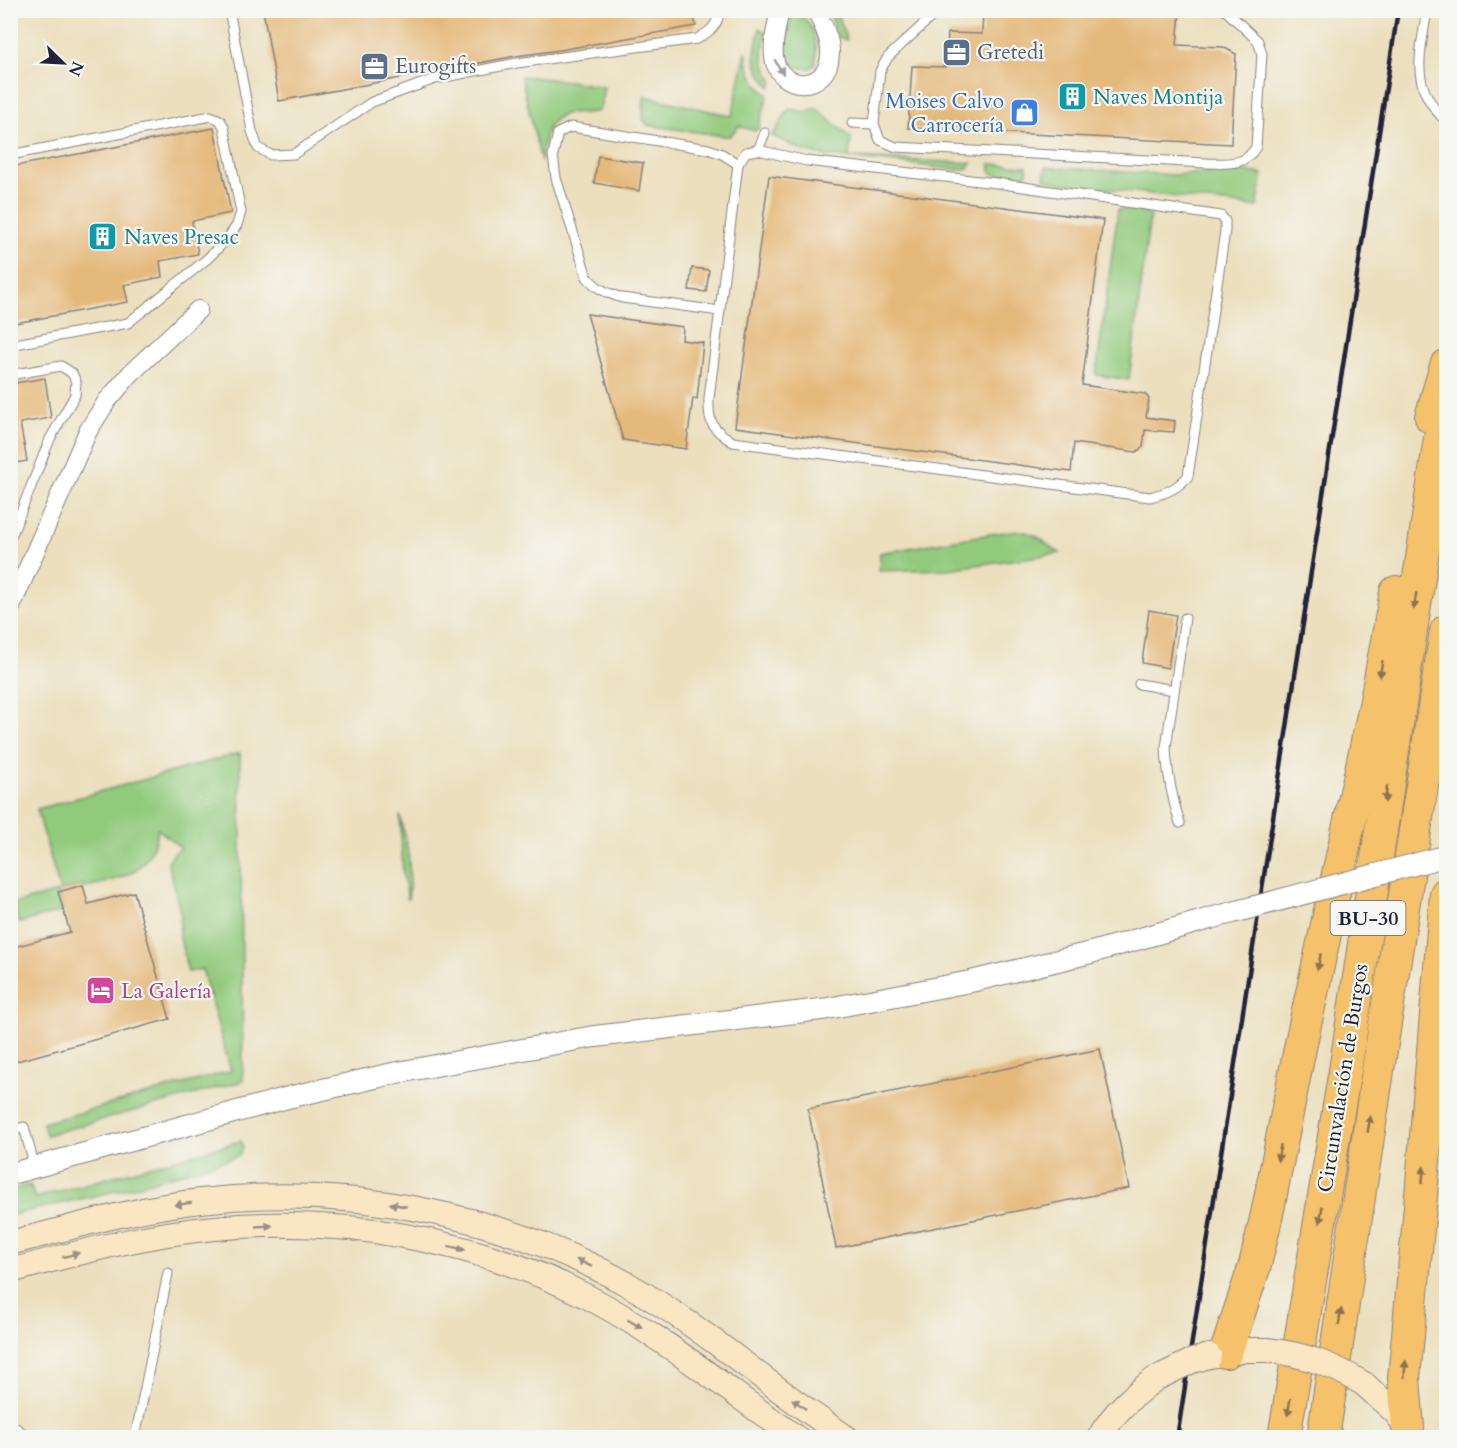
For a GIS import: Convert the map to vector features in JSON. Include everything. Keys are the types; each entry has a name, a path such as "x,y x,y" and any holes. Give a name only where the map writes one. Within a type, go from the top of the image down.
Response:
{"highway":[{"path":"1218,1354 1254,1265 1267,1214 1301,1043 1375,705 1422,449 1446,366"},
{"name":"Circunvalación de Burgos","path":"1284,1437 1346,1064 1446,398"},
{"name":"Circunvalación de Burgos","path":"1323,1437 1446,631"},
{"path":"1411,1433 1404,1378 1446,894"}],"main road":[{"path":"10,1244 136,1212 200,1201 258,1196 350,1199 392,1204 448,1215 551,1249 628,1285 708,1337 818,1419 847,1437"},
{"path":"10,1271 132,1240 214,1228 276,1225 325,1226 402,1235 461,1248 495,1259 559,1283 587,1297 652,1334 797,1437"},
{"path":"1098,1437 1108,1422 1132,1396 1155,1379 1192,1361 1218,1354 1268,1350 1308,1357 1328,1364 1364,1384 1380,1397 1411,1433"}],"street":[{"path":"780,10 774,58 778,68 788,80 803,84 814,82 824,74 829,65 831,52 816,10"},
{"path":"10,609 88,431 107,401 131,373 198,310"},
{"path":"10,1174 290,1097 395,1073 591,1037 825,1009 962,983 1093,952 1446,856"}],"lane":[{"path":"229,10 252,131 258,148 271,155 294,154 372,102 435,79 517,63 697,39 711,31 719,20 718,10"},
{"path":"939,10 888,57 880,71 874,124 880,140 896,147 1237,163 1250,157 1256,147 1262,54 1258,41 1225,10"},
{"path":"1427,10 1420,57 1421,85 1431,106 1446,120"},
{"path":"10,155 211,116 220,120 224,127 241,212 237,225 228,238 207,259 128,323 10,345"},
{"path":"852,123 874,124"},
{"path":"720,311 622,298 595,287 587,277 556,178 553,155 558,133 571,128 708,149 738,164"},
{"path":"758,150 765,133"},
{"path":"758,150 807,161 996,183 1221,216 1225,221 1225,231 1188,476 1182,484 1169,492 1150,497 733,442 714,428 708,416 738,164 746,152 758,150"},
{"path":"10,375 61,366 72,373 76,382 75,394 50,439 10,539"},
{"path":"1180,823 1172,797 1166,747 1185,618"},
{"path":"1139,684 1174,690"},
{"path":"10,1132 24,1127 35,1168"},
{"path":"135,1437 168,1273"},
{"path":"10,1424 30,1437"}],"green space":[{"path":"836,11 847,40 837,37 831,16"},
{"path":"798,15 806,20 814,36 816,60 815,65 810,68 795,68 787,50 791,16"},
{"path":"760,28 766,33 763,47 764,58 773,82 771,87 760,73 755,59"},
{"path":"746,51 752,76 768,95 758,129 755,131 739,126 730,136 724,136 648,125 643,119 644,96 732,116"},
{"path":"521,76 604,87 598,111 562,115 550,125 544,139 541,162"},
{"path":"816,108 851,138 849,158 972,163 968,168 962,170 819,155 772,136 789,109 805,112"},
{"path":"990,164 1027,166 1027,173 1023,177 993,174"},
{"path":"1046,167 1173,175 1236,171 1263,174 1257,207 1054,182 1044,178"},
{"path":"1118,209 1147,212 1150,215 1129,380 1096,375"},
{"path":"1021,531 1038,537 1060,553 948,569 879,571 880,553"},
{"path":"240,753 243,1081 46,1135 43,1123 231,1071 202,969 188,972 179,934 181,915 168,862 181,848 158,829 154,845 148,856 132,872 111,881 60,891 37,809"},
{"path":"400,815 409,857 408,900 403,875"},
{"path":"58,892 63,911 19,923 13,904"},
{"path":"241,1141 243,1147 239,1156 133,1187 11,1215 11,1189 30,1185 35,1198"}],"building":[{"name":"Eurogifts","path":"263,10 693,10 696,26 516,56 279,101"},
{"name":"Naves Montija","path":"983,10 1180,11 1177,45 1223,47 1236,54 1231,144 908,128 912,66 946,67 948,33 982,34"},
{"name":"Naves Presac","path":"214,128 231,213 192,221 198,254 160,261 162,277 124,285 128,302 10,324 10,167"},
{"path":"598,156 643,163 639,191 594,183"},
{"path":"769,176 1103,220 1082,385 1145,394 1149,399 1146,417 1175,421 1174,432 1145,430 1143,447 1136,452 1074,443 1071,472 735,427"},
{"path":"692,268 709,270 706,292 689,290"},
{"path":"587,314 683,327 682,340 703,343 697,399 693,398 686,449 623,440"},
{"path":"45,378 51,418 20,423 27,461 10,464 10,384"},
{"path":"1149,610 1176,615 1168,668 1142,663"},
{"path":"83,885 88,904 134,892 170,1019 10,1063 10,948 70,932 58,892"},
{"path":"1100,1049 1129,1188 836,1248 808,1109"}],"railway":[{"path":"1177,1438 1398,10"}],"place":[{"name":"Gretedi","path":"956,52"},
{"name":"Eurogifts","path":"374,66"},
{"name":"Naves Montija","path":"1072,97"},
{"name":"Moises Calvo Carrocería","path":"1025,113"},
{"name":"Naves Presac","path":"103,237"},
{"name":"La Galería","path":"100,991"}]}
